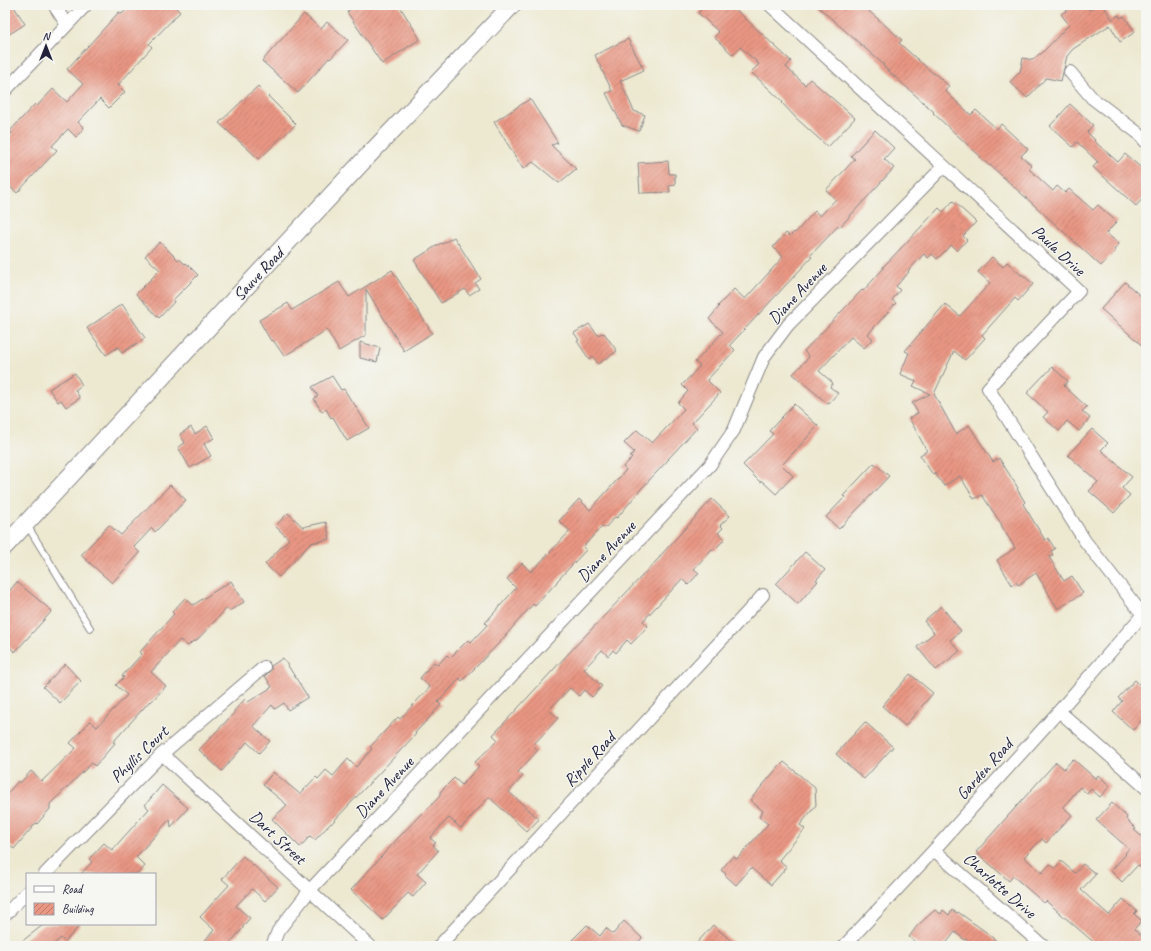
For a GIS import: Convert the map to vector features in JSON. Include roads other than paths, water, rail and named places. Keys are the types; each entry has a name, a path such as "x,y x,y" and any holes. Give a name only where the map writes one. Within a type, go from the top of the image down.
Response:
{"street":[{"path":"54,5 68,26"},
{"path":"5,91 68,26 86,5"},
{"name":"Sauve Road","path":"5,546 365,159 512,5"},
{"name":"Paula Drive","path":"770,5 1079,291 988,388 1086,541 1144,613"},
{"path":"1070,72 1092,98 1138,133 1146,142"},
{"name":"Diane Avenue","path":"272,946 278,931 310,890 710,465 734,430 764,357 788,325 944,166"},
{"name":"Ripple Road","path":"439,946 763,595"},
{"name":"Garden Road","path":"844,946 934,850 1059,711 1144,613"},
{"name":"Phyllis Court","path":"46,873 162,754 264,667"},
{"path":"1059,711 1146,788"},
{"name":"Dart Street","path":"162,754 370,946"},
{"name":"Charlotte Drive","path":"934,850 1043,946"},
{"path":"7,913 26,893"}],"lane":[{"path":"26,523 90,628"}]}
